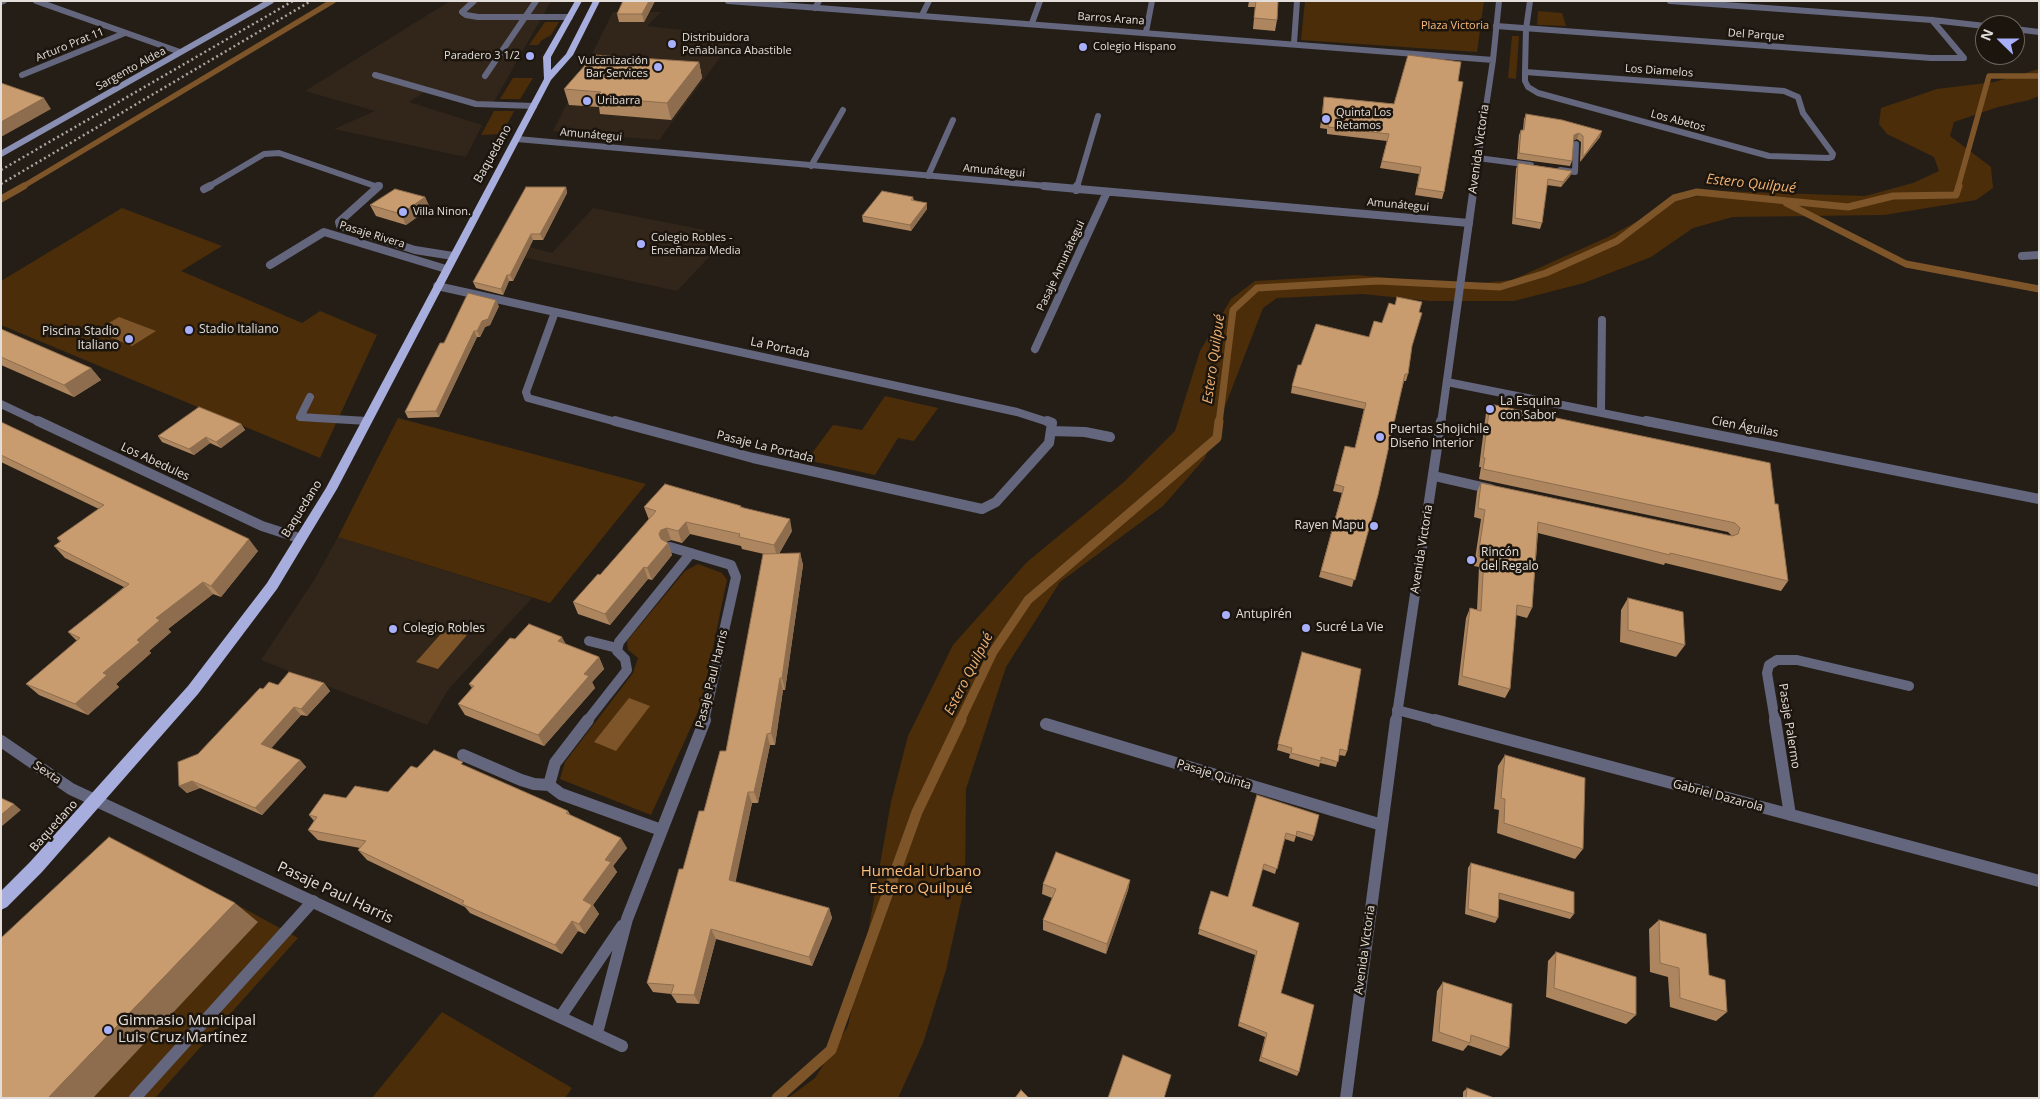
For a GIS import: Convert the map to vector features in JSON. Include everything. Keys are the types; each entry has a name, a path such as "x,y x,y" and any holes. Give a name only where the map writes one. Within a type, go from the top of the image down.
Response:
{"main road":[{"name":"Sargento Aldea","path":"1,154 271,1"},
{"name":"Baquedano","path":"548,79 547,57 579,1"},
{"name":"Baquedano","path":"1,902 96,800 194,690 272,586 331,489 548,79 569,55 597,1"}],"street":[{"path":"36,1 180,52"},
{"path":"474,1 462,12 466,15 478,17 570,17"},
{"path":"485,76 536,1"},
{"name":"Barros Arana","path":"728,1 1294,43 1493,60"},
{"path":"815,8 819,1"},
{"path":"922,15 929,1"},
{"path":"1032,23 1040,1"},
{"path":"1146,32 1152,1"},
{"path":"1294,43 1297,1"},
{"name":"Avenida Victoria","path":"1346,1098 1397,710 1434,476 1493,60 1499,1"},
{"path":"1525,72 1526,29 1530,1"},
{"path":"1670,1 1975,25"},
{"name":"Del Parque","path":"1496,26 1938,58 1964,58 1932,20"},
{"path":"2025,30 2039,32"},
{"name":"Arturo Prat 11","path":"22,75 125,33"},
{"name":"Los Abetos","path":"1525,72 1525,81 1528,87 1538,93 1558,99 1769,156 1832,157 1833,154 1803,113 1798,97 1790,93"},
{"name":"Los Diamelos","path":"1525,72 1778,90 1790,93"},
{"path":"375,75 476,104 534,106"},
{"path":"811,166 843,110"},
{"path":"1076,190 1098,116"},
{"path":"928,176 953,120"},
{"name":"Amunátegui","path":"517,139 1076,190 1469,223"},
{"path":"1556,169 1575,172 1576,144"},
{"path":"204,189 264,154 279,153 378,186 339,222 340,226 415,250 453,256"},
{"path":"1478,158 1537,166"},
{"name":"Pasaje Amunátegui","path":"1035,349 1107,192"},
{"name":"Pasaje Rivera","path":"270,265 324,232 446,269"},
{"path":"2022,256 2039,255"},
{"name":"La Portada","path":"437,286 1018,412 1052,423 1051,431"},
{"name":"Pasaje La Portada","path":"556,312 526,392 528,398 752,458 982,509 996,502 1049,443 1051,431"},
{"path":"1601,411 1602,320"},
{"name":"Cien Águilas","path":"1447,382 2039,499"},
{"path":"310,397 300,417 366,421"},
{"name":"Los Abedules","path":"1,404 262,526 300,538"},
{"path":"1051,431 1085,432 1110,437"},
{"path":"1434,476 1502,491"},
{"name":"Pasaje Paul Harris","path":"597,1033 627,920 706,717 736,577 731,565 670,547"},
{"path":"617,648 619,642 691,553"},
{"path":"549,785 555,764 627,670 625,659 617,648 589,641"},
{"name":"Pasaje Palermo","path":"1790,815 1766,673 1770,665 1777,660 1797,660 1909,686"},
{"name":"Gabriel Dazarola","path":"1397,710 2039,881"},
{"name":"Pasaje Quinta","path":"1046,724 1382,825"},
{"name":"Sexta","path":"1,742 72,790 96,800"},
{"path":"463,755 521,780 534,784 549,785 561,794 661,830"},
{"name":"Pasaje Paul Harris","path":"96,800 622,1046"},
{"path":"135,1098 313,901"},
{"name":"Pasaje Paul Harris","path":"561,1016 627,920"}],"shaded area":[{"path":"450,1 551,1 491,107 428,90 409,102 482,125 466,157 334,129 375,111 305,91"},
{"path":"613,12 661,12 647,26 736,36 659,140 553,131"},
{"name":"Colegio Robles - Enseñanza Media","path":"593,208 730,235 677,291 490,250 495,238 552,253"},
{"name":"Piscina Stadio Italiano","path":"119,317 156,331 132,346 95,331"},
{"name":"Colegio Robles","path":"338,537 532,598 448,690 427,725 261,660 316,577"},
{"path":"446,628 467,635 438,669 416,662"},
{"path":"629,698 650,706 616,751 594,742"}],"green space":[{"name":"Plaza Victoria","path":"1305,1 1484,1 1477,52 1301,40"},
{"path":"1538,11 1562,13 1566,26 1537,25"},
{"path":"545,22 559,22 551,35 542,40 538,45 529,45"},
{"path":"1512,36 1519,36 1516,79 1508,78"},
{"name":"Humedal Urbano Estero Quilpué","path":"2039,69 2039,96 1954,122 1950,136 1991,167 1993,188 1976,200 1884,215 1733,217 1693,228 1651,257 1584,283 1514,301 1430,301 1363,294 1277,298 1263,308 1205,458 1163,506 1060,582 1006,667 966,789 965,884 946,970 923,1043 898,1098 788,1098 815,1078 848,1026 869,927 891,802 908,736 953,645 1027,562 1124,482 1175,431 1200,351 1231,299 1255,281 1356,275 1423,281 1482,283 1512,280 1608,237 1673,202 1719,191 1865,196 1913,183 1939,171 1934,157 1887,134 1879,124 1881,108 1937,89 1994,82"},
{"path":"513,78 533,78 520,99 500,99"},
{"path":"494,111 514,111 502,134 481,135"},
{"name":"Stadio Italiano","path":"122,208 222,246 181,271 302,323 320,311 377,335 320,458 1,325 1,281"},
{"path":"885,396 938,408 914,441 898,438 875,475 807,460 833,425 862,430"},
{"path":"398,418 646,484 550,603 338,537"},
{"path":"698,564 722,573 727,580 701,705 651,815 560,779 565,762 633,673 638,658 628,650 627,641 685,571"},
{"name":"Gimnasio Municipal Luis Cruz Martínez","path":"139,851 298,938 155,1098 1,1098 108,860"},
{"path":"442,1012 572,1088 565,1098 372,1098"}],"building":[{"path":"623,1 649,1 642,14 617,14"},
{"path":"1256,1 1278,1 1277,20 1254,18"},
{"path":"594,55 699,62 667,103 596,97 601,92 564,89"},
{"path":"1408,55 1461,62 1458,81 1463,82 1444,192 1417,188 1421,167 1382,161 1389,134 1328,127 1329,122 1322,121 1324,97 1394,104"},
{"path":"1,83 44,98 1,122"},
{"path":"1526,114 1562,120 1602,131 1583,157 1583,136 1579,133 1574,135 1572,161 1519,153 1521,130 1524,130"},
{"path":"1518,163 1572,171 1563,182 1548,179 1542,223 1515,218"},
{"path":"526,187 566,187 540,234 531,234 501,289 473,282"},
{"path":"395,189 425,197 401,214 370,205"},
{"path":"882,191 913,197 911,200 927,203 910,225 862,216"},
{"path":"468,293 496,300 488,319 482,321 477,331 474,331 436,411 405,412 440,343 444,343"},
{"path":"1397,297 1422,302 1419,312 1422,313 1412,346 1408,374 1405,374 1378,495 1355,580 1321,571 1344,487 1335,484 1345,446 1355,448 1366,403 1292,386 1298,365 1301,365 1316,324 1369,337 1374,321 1382,323 1389,303 1395,305"},
{"path":"1,329 91,368 64,385 1,357"},
{"path":"1490,404 1770,463 1775,504 1778,504 1788,581 1670,553 1670,555 1538,522 1532,608 1517,605 1510,689 1462,676 1470,608 1481,611 1484,557 1478,556 1485,510 1478,508 1481,483 1732,536 1738,534 1740,528 1735,523 1483,469"},
{"path":"199,407 241,424 216,442 206,437 189,449 158,436"},
{"path":"1,422 249,539 211,586 203,582 156,618 160,620 137,640 140,642 103,673 107,675 75,704 26,684 80,638 68,632 129,584 54,546 61,541 57,538 104,505 1,455"},
{"path":"665,484 740,507 790,519 774,545 739,537 740,534 686,522 678,531 667,528 661,530 659,534 661,539 668,543 647,568 644,567 605,614 573,602 598,574 600,575 656,511 644,507"},
{"path":"800,553 782,678 780,678 771,733 767,734 754,792 748,792 729,880 829,908 809,957 711,929 694,995 671,994 674,985 647,983 679,869 683,869 699,811 704,811 720,751 726,751 763,554"},
{"path":"1628,598 1683,612 1685,645 1628,630"},
{"path":"529,624 562,637 558,641 599,657 584,674 589,676 538,735 458,704 474,686 469,684 510,638 515,639"},
{"path":"1302,652 1361,669 1347,751 1340,749 1338,762 1321,757 1321,761 1291,753 1292,748 1278,744"},
{"path":"289,672 324,683 301,709 294,707 261,744 300,760 255,808 192,781 179,786 178,762 198,754 260,688 263,689 269,682 278,685"},
{"path":"434,750 463,762 461,764 568,811 566,813 621,838 605,860 611,862 583,900 592,905 579,924 572,921 555,945 462,904 464,901 358,850 366,841 308,830 317,817 309,815 324,794 346,798 355,786 388,792 411,766 417,768"},
{"path":"1505,755 1585,778 1583,849 1504,823 1505,799 1501,798"},
{"path":"1257,795 1319,815 1314,836 1297,831 1296,836 1286,833 1277,869 1264,864 1252,906 1299,923 1281,993 1314,1005 1299,1072 1261,1057 1267,1033 1239,1022 1257,951 1199,929 1211,891 1228,897"},
{"path":"1,798 14,804 1,815"},
{"name":"Gimnasio Municipal Luis Cruz Martínez","path":"109,837 235,903 48,1098 1,1098 1,938"},
{"path":"1056,852 1130,880 1107,944 1043,920 1056,889 1043,884"},
{"path":"1471,863 1574,892 1574,914 1499,893 1498,918 1468,909"},
{"path":"1659,920 1706,934 1709,975 1725,980 1727,1012 1680,998 1679,968 1660,963"},
{"path":"1556,952 1636,977 1636,1015 1554,988"},
{"path":"1443,982 1512,1004 1509,1048 1471,1035 1470,1043 1439,1032"},
{"path":"1123,1055 1171,1075 1164,1098 1108,1098"},
{"path":"1467,1088 1494,1098 1466,1098"},
{"path":"1021,1090 1029,1098 1015,1098"}],"waterway":[{"path":"22,187 333,1"},
{"name":"Estero Quilpué","path":"1958,187 1989,76 2039,76"},
{"path":"1,199 24,186"},
{"name":"Estero Quilpué","path":"1219,423 1233,310 1257,288 1378,281 1500,287 1546,273 1617,241 1674,198 1697,192 1848,207 1893,196 1956,195 1959,186"},
{"path":"1786,203 1906,264 2039,289"},
{"name":"Estero Quilpué","path":"960,721 993,652 1028,600 1217,438 1219,421"},
{"name":"Estero Quilpué","path":"777,1098 831,1050 917,812 961,720"}],"railway":[{"path":"1,170 293,1"},
{"path":"1,184 311,1"}],"place":[{"name":"Distribuidora Peñablanca Abastible","path":"672,44"},
{"name":"Colegio Hispano","path":"1083,47"},
{"name":"Paradero 3 1/2","path":"530,56"},
{"name":"Vulcanización Bar Services","path":"658,67"},
{"name":"Uribarra","path":"587,101"},
{"name":"Quinta Los Retamos","path":"1326,119"},
{"name":"Villa Ninon.","path":"403,212"},
{"name":"Colegio Robles - Enseñanza Media","path":"641,244"},
{"name":"Stadio Italiano","path":"189,330"},
{"name":"Piscina Stadio Italiano","path":"129,339"},
{"name":"La Esquina con Sabor","path":"1490,409"},
{"name":"Puertas Shojichile Diseño Interior","path":"1380,437"},
{"name":"Rayen Mapu","path":"1374,526"},
{"name":"Rincón del Regalo","path":"1471,560"},
{"name":"Antupirén","path":"1226,615"},
{"name":"Sucré La Vie","path":"1306,628"},
{"name":"Colegio Robles","path":"393,629"},
{"name":"Gimnasio Municipal Luis Cruz Martínez","path":"108,1030"}]}
